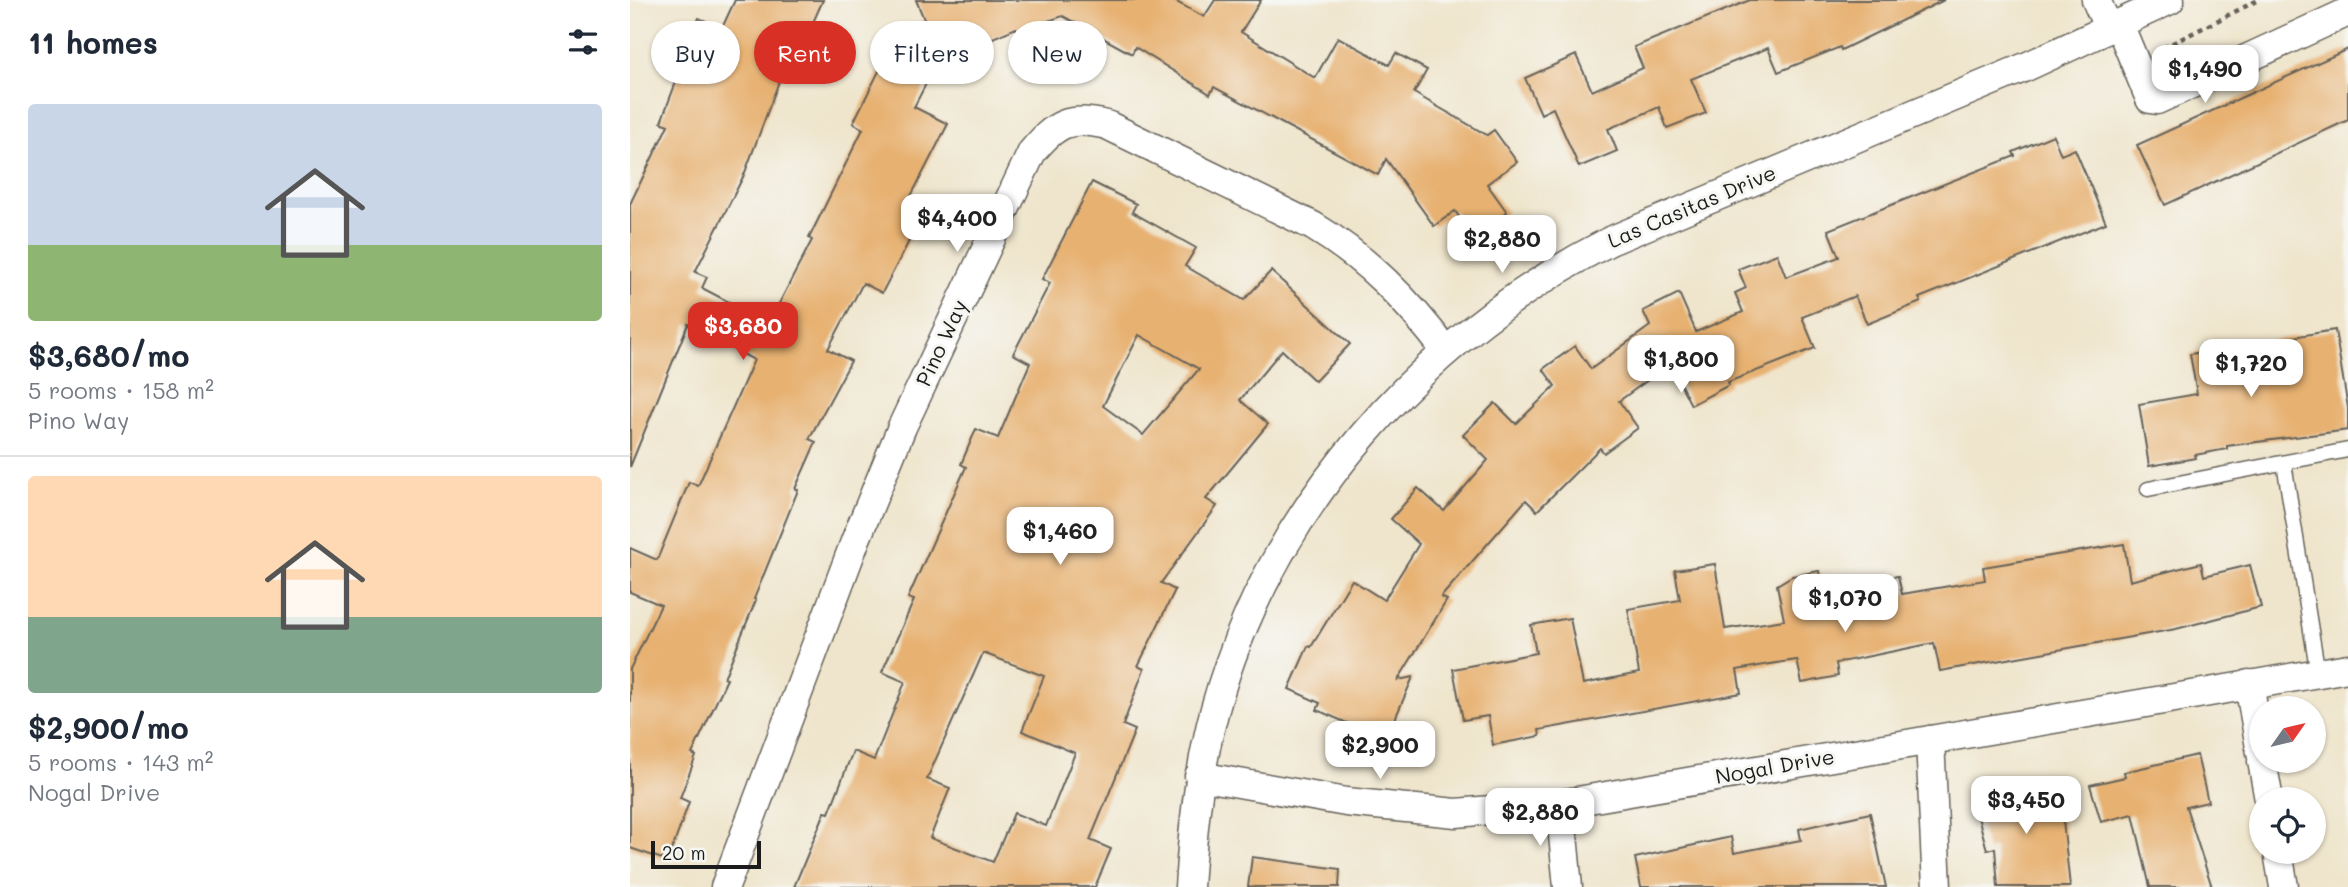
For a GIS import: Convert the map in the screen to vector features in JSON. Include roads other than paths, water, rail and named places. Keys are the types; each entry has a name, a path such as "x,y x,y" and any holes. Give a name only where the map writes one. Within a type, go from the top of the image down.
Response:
{"street":[{"path":"2096,0 2134,62 2150,99 2157,100 2348,12"},
{"name":"Las Casitas Drive","path":"1189,887 1199,776 1215,709 1236,645 1264,580 1293,529 1334,471 1385,411 1446,351 1508,300 1559,267 1610,241 2114,27 2171,0"},
{"name":"Pino Way","path":"725,887 851,551 902,427 1032,152 1056,127 1070,121 1087,120 1107,125 1312,226 1342,244 1386,280 1446,351"},
{"name":"Nogal Drive","path":"1199,776 1346,802 1456,813 1560,804 2348,668"},
{"path":"2249,684 2251,696"},
{"path":"1930,740 1937,887"},
{"path":"1560,804 1568,887"},
{"path":"2280,864 2284,887"}],"lane":[{"path":"2148,489 2348,450"},
{"path":"2284,463 2318,674"}]}
